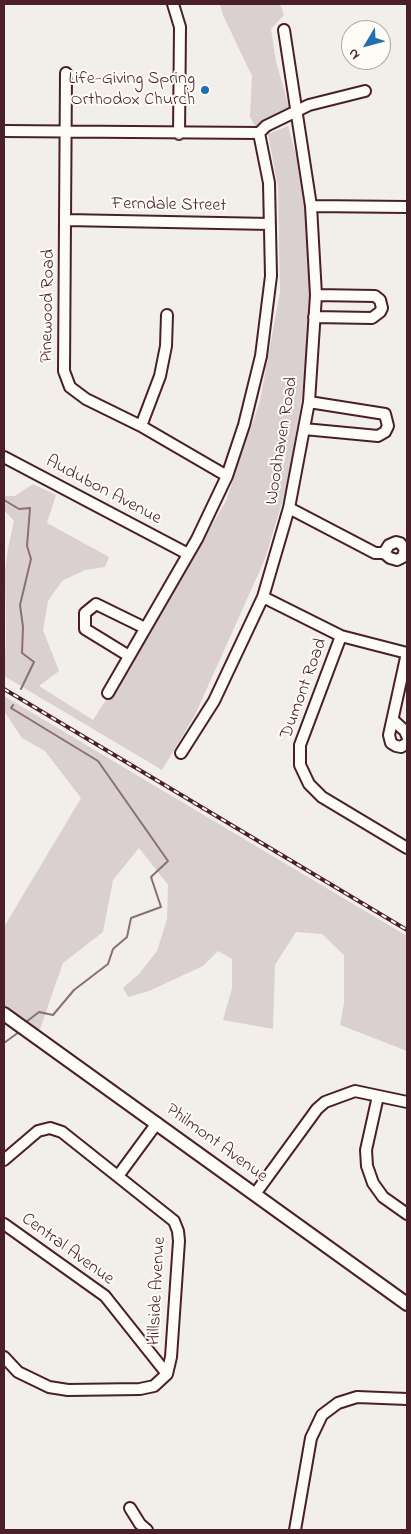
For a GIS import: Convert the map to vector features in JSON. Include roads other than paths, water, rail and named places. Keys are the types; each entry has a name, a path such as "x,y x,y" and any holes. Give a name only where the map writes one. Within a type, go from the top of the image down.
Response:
{"main road":[{"name":"Philmont Avenue","path":"4,1014 407,1304"}],"street":[{"path":"173,4 180,26 179,134"},
{"name":"Woodhaven Road","path":"181,753 214,702 263,597 289,508 309,402 316,295 311,206 284,30"},
{"name":"Pinewood Road","path":"66,73 64,371 70,387 86,399 141,426 227,476"},
{"path":"4,132 260,133 266,126 309,105 365,91"},
{"name":"Woodhaven Road","path":"108,693 188,554 227,476 244,424 261,356 271,276 269,183 260,133"},
{"path":"311,206 407,207"},
{"name":"Ferndale Street","path":"66,220 270,224"},
{"path":"314,318 372,318 382,308 380,300 375,296 316,295"},
{"path":"141,426 160,376 166,346 167,315"},
{"path":"304,428 378,436 385,432 388,426 385,414 309,402"},
{"name":"Audubon Avenue","path":"4,457 188,554"},
{"path":"289,508 375,553 384,553"},
{"path":"263,597 341,636 407,653 394,721 389,735 391,743 401,747 407,743"},
{"path":"129,656 86,629 85,613 96,604 145,628"},
{"name":"Dumont Road","path":"341,636 300,745 300,765 309,784 322,797 407,848"},
{"path":"394,721 405,731 407,736"},
{"path":"255,1194 317,1109 325,1102 355,1091 407,1102"},
{"path":"378,1096 366,1150 367,1166 373,1183 384,1197 407,1214"},
{"path":"118,1176 157,1123"},
{"name":"Hillside Avenue","path":"4,1160 32,1135 50,1128 62,1132 174,1221 178,1231 172,1358 167,1374"},
{"name":"Central Avenue","path":"4,1224 105,1296 167,1374"},
{"path":"4,1358 31,1380 58,1389 148,1389 167,1374"},
{"path":"295,1530 311,1438 322,1415 338,1403 357,1397 407,1399"},
{"path":"130,1508 140,1524 147,1530"}],"waterway":[{"path":"4,500 19,509 30,508 27,546 31,559 20,605 23,627 22,653 34,662 21,689"},
{"path":"13,705 11,708 98,761 168,861 151,877 161,907 131,918 127,937 113,949 108,964 74,990 53,1015 39,1012 26,1022"},
{"path":"4,1043 19,1032"}],"railway":[{"path":"4,689 407,930"}],"place":[{"name":"Life-Giving Spring Orthodox Church","path":"205,90"}]}
